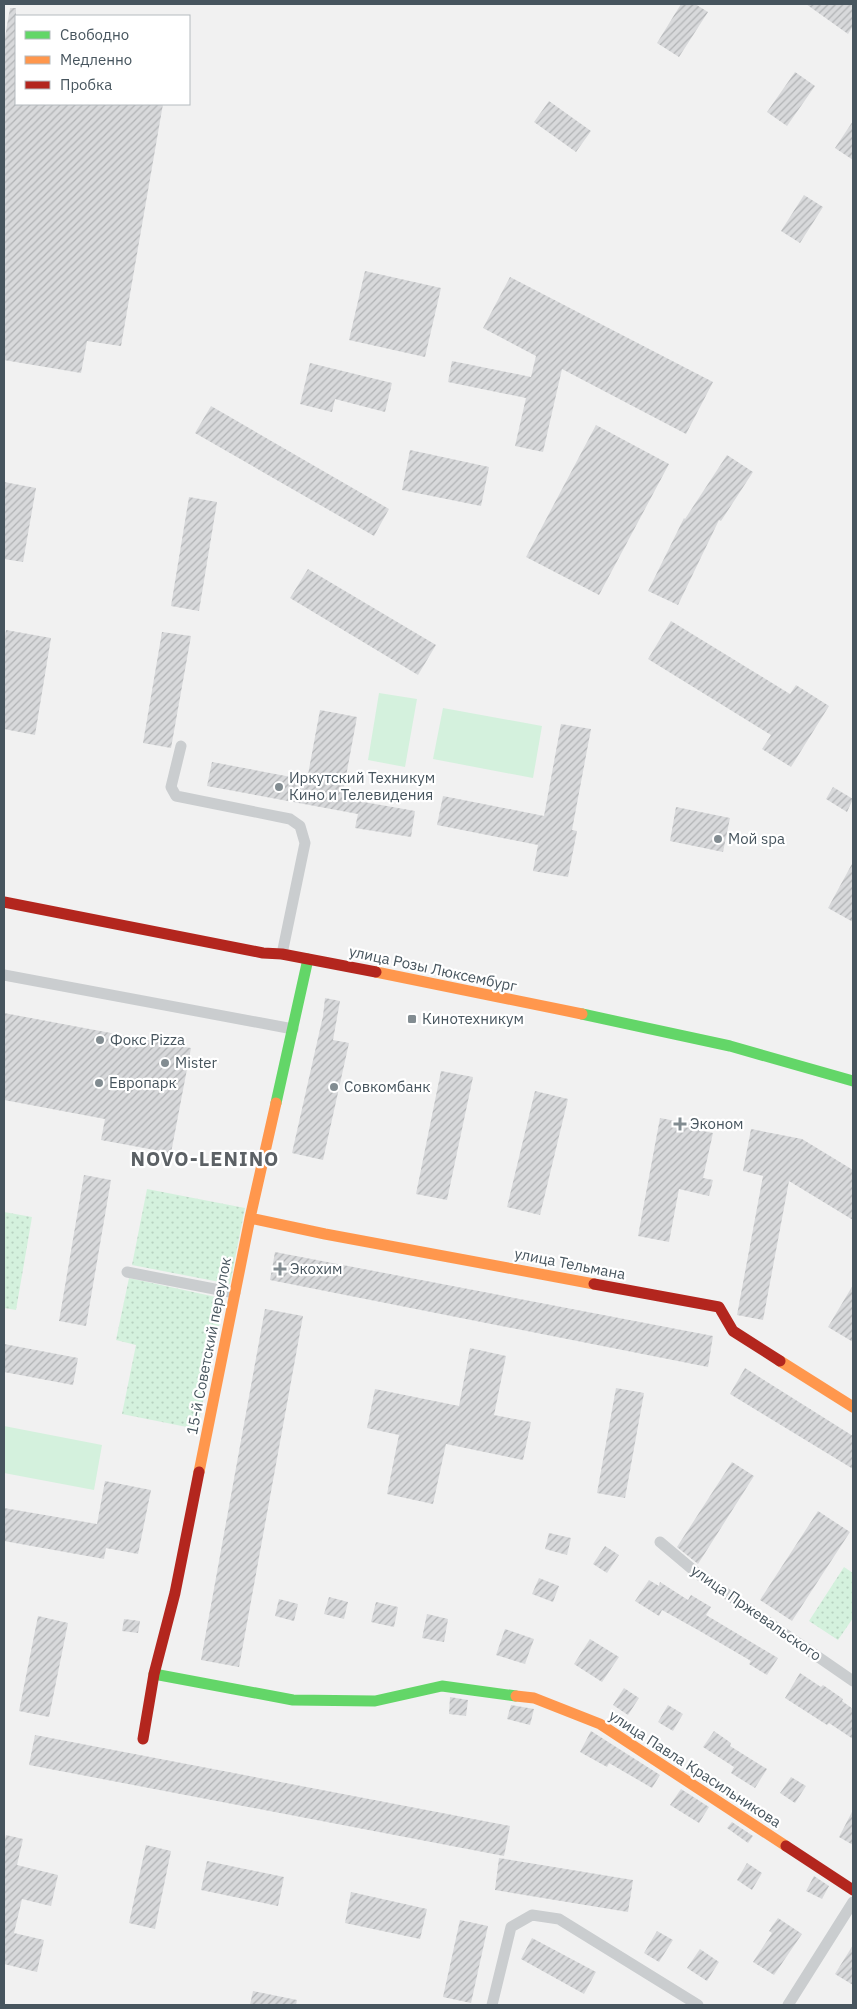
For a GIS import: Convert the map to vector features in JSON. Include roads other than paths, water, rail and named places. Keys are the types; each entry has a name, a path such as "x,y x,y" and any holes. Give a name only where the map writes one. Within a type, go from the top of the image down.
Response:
{"street":[{"path":"181,746 171,787 176,796 290,819 300,826 306,843 282,954"},
{"name":"улица Розы Люксембург","path":"4,902 263,953 282,954 308,959 730,1046 853,1081"},
{"name":"15-й Советский переулок","path":"143,1739 154,1674 175,1594 250,1218 308,959"},
{"path":"4,975 293,1029"},
{"name":"улица Тельмана","path":"250,1218 325,1234 719,1307 733,1331 853,1407"},
{"path":"127,1272 235,1293"},
{"name":"улица Пржевальского","path":"660,1542 698,1574 853,1681"},
{"name":"улица Павла Красильникова","path":"154,1674 293,1700 375,1701 442,1686 534,1698 600,1724 853,1890"},
{"path":"788,2005 853,1902"},
{"path":"492,2005 511,1927 532,1915 559,1919 698,2005"}],"place":[{"name":"Иркутский Техникум Кино и Телевидения","path":"279,787"},
{"name":"Мой spa","path":"718,839"},
{"name":"Кинотехникум","path":"412,1019"},
{"name":"Фокс Pizza","path":"100,1040"},
{"name":"Mister","path":"165,1063"},
{"name":"Европарк","path":"99,1083"},
{"name":"Совкомбанк","path":"334,1087"},
{"name":"Эконом","path":"680,1124"},
{"name":"Экохим","path":"280,1269"}],"district":[{"name":"NOVO-LENINO","path":"205,1159"}]}
